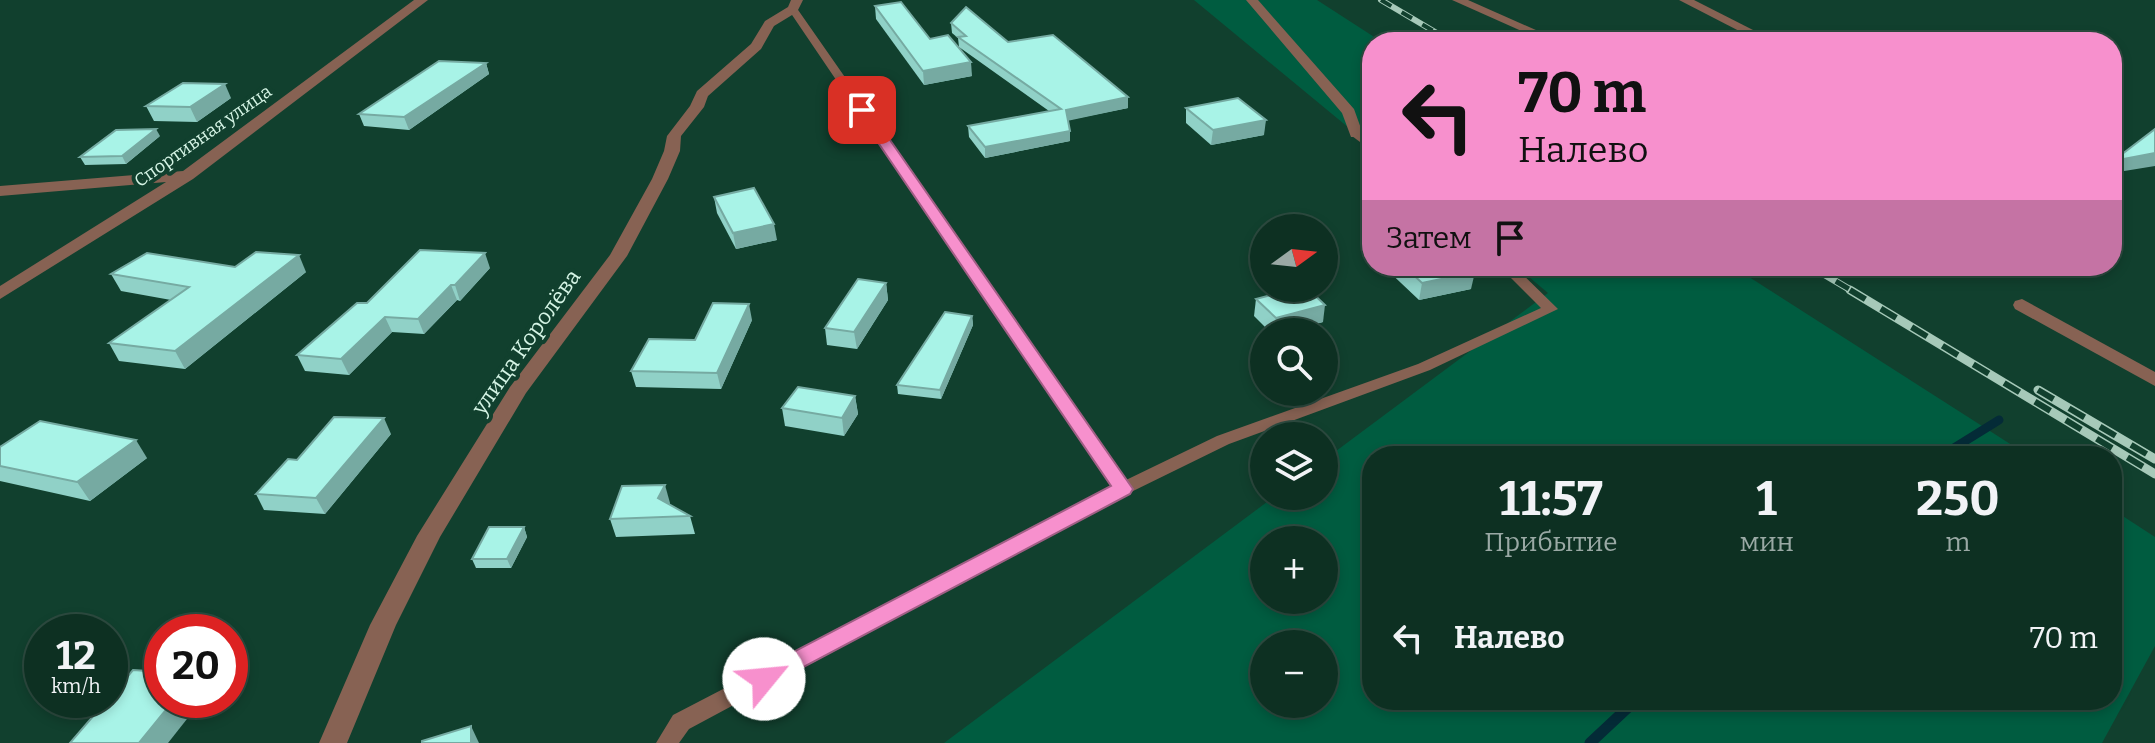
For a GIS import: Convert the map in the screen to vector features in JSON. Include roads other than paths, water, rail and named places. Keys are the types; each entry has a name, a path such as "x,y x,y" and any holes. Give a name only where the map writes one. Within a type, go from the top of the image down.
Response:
{"street":[{"name":"Спортивная улица","path":"0,294 187,176 422,0"},
{"path":"1252,0 1349,112 1356,134"},
{"path":"1458,0 1533,32"},
{"path":"1685,0 1749,31"},
{"name":"улица Королёва","path":"333,743 383,625 429,536 517,391 618,256 660,179 672,151 674,136 697,107 702,94 756,46 769,24 795,4"},
{"path":"0,191 187,176"},
{"path":"2022,305 2155,380"}],"lane":[{"path":"795,4 1123,489"},
{"path":"1356,134 1362,139"},
{"path":"667,743 681,722 1123,489 1223,440 1424,367 1551,309 1516,276"}],"waterway":[{"path":"1957,446 1999,420"},
{"path":"1590,743 1625,710"}],"railway":[{"path":"1381,0 1435,32"},
{"path":"1827,276 1854,292"},
{"path":"1850,290 2109,446"},
{"path":"2038,390 2155,459"},
{"path":"2122,454 2155,474"}]}
